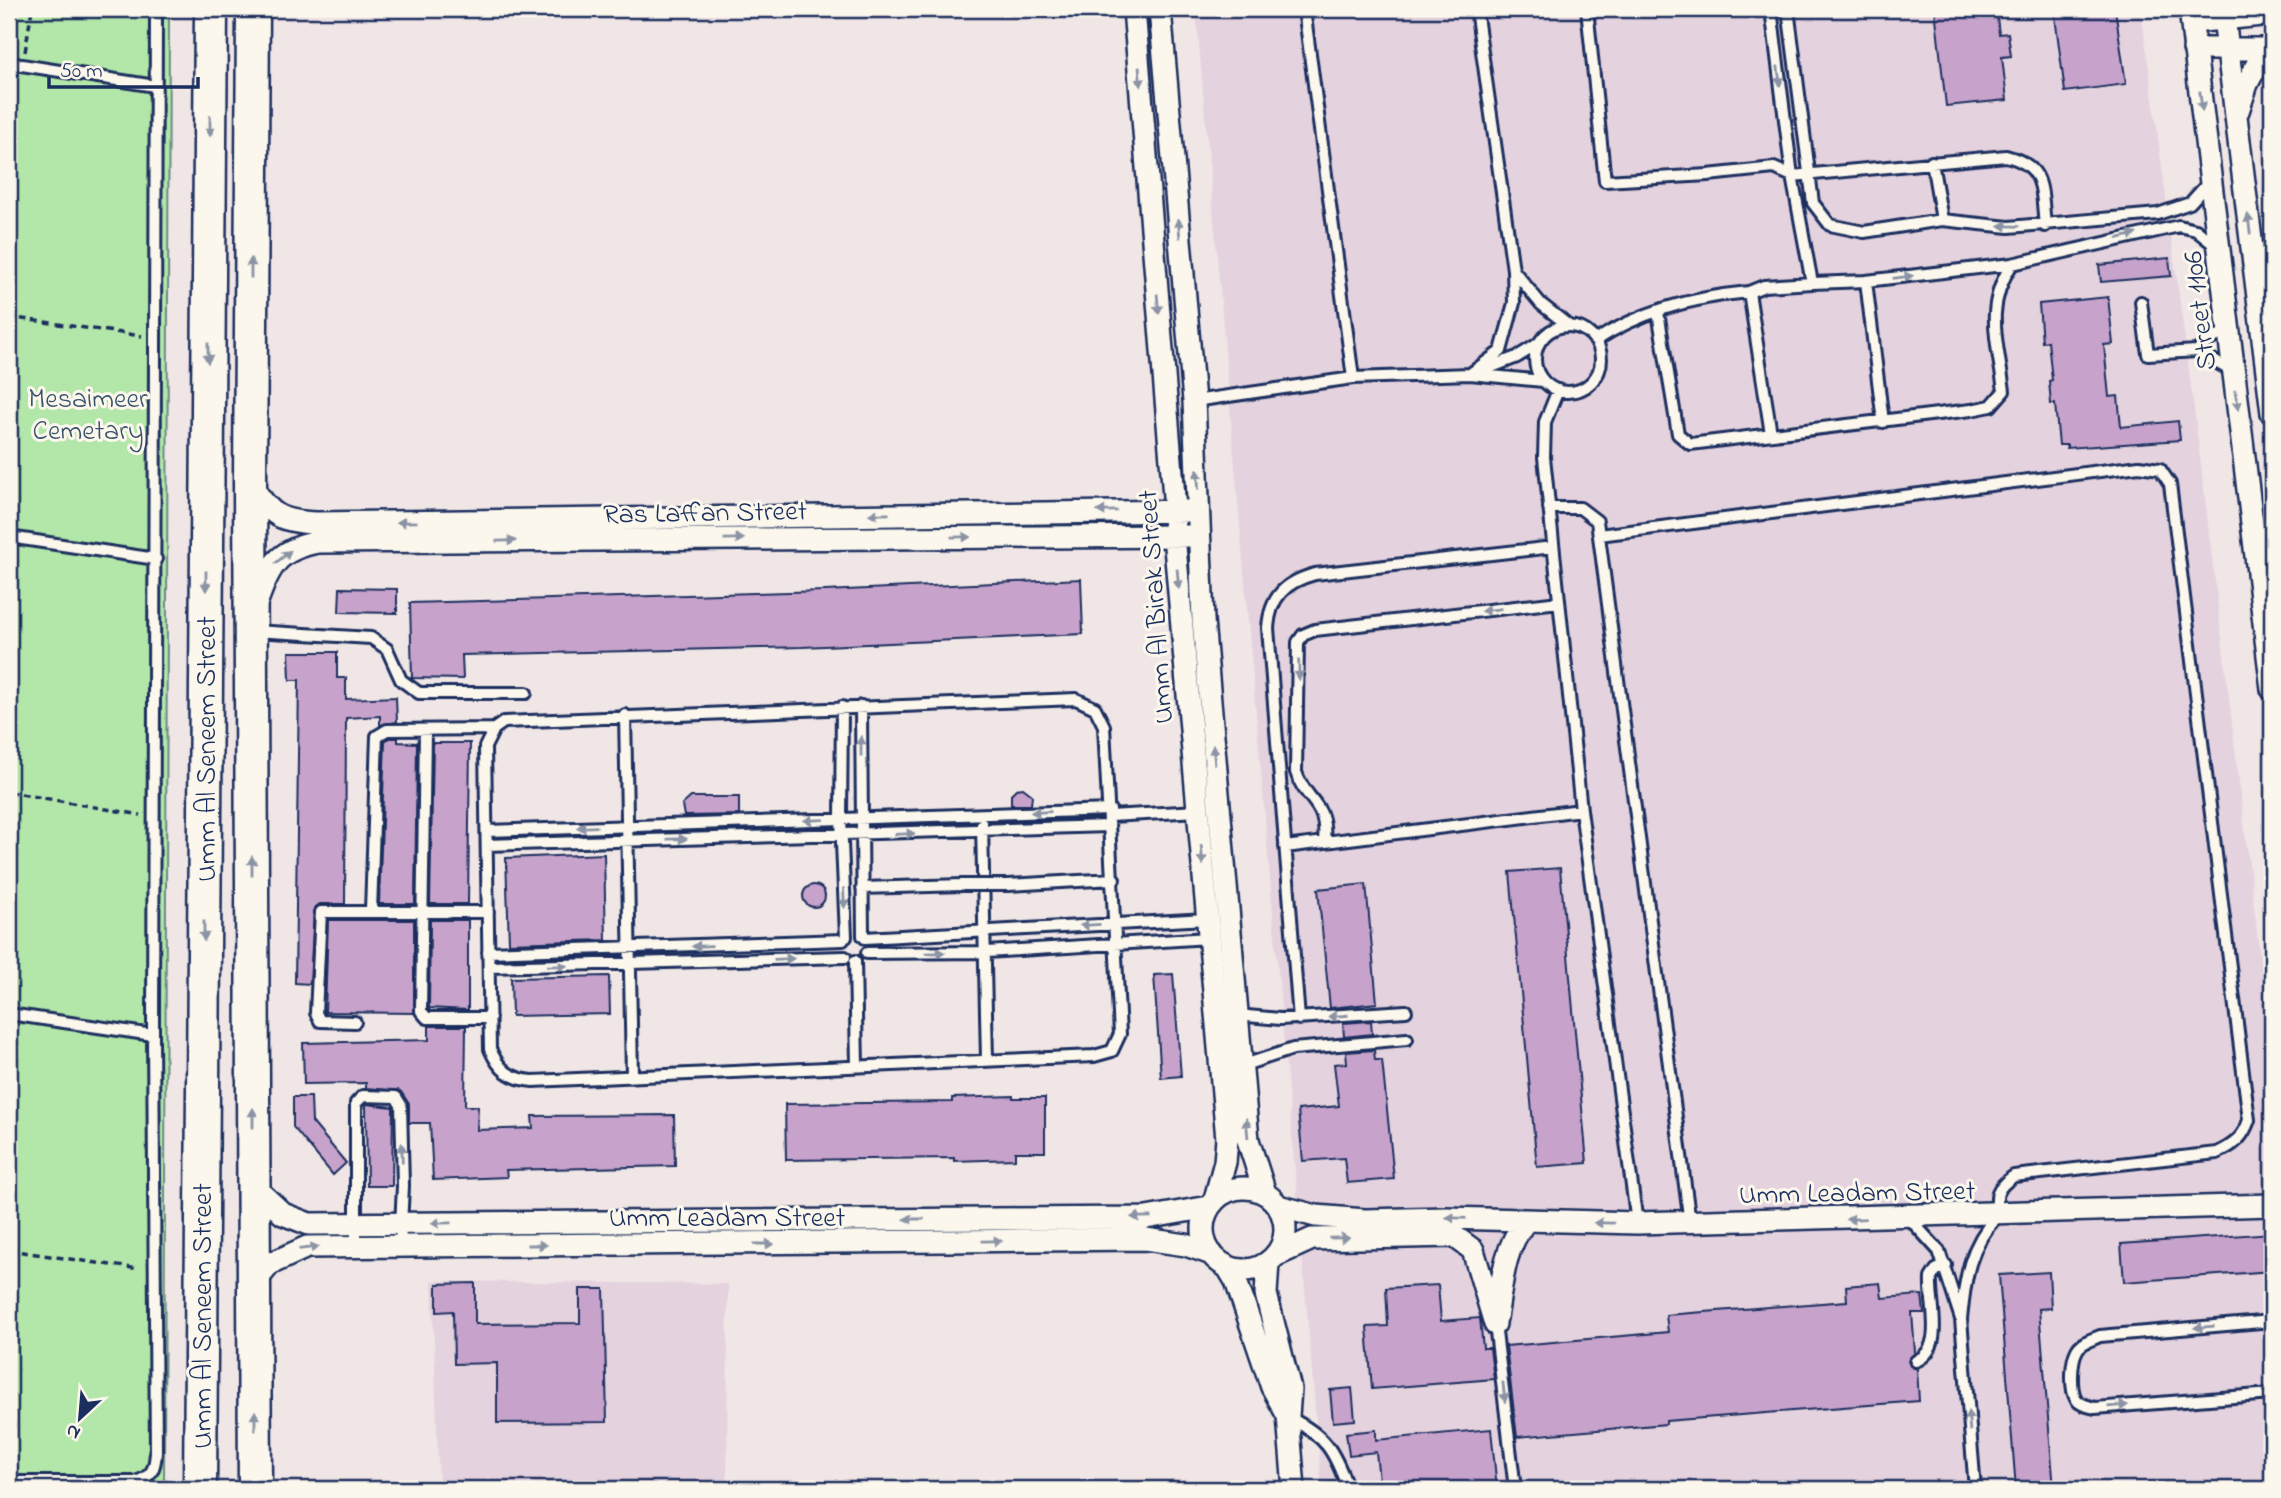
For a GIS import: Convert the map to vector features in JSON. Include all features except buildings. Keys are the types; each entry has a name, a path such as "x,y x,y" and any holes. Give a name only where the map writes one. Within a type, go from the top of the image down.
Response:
{"main road":[{"name":"Umm Al Seneem Street","path":"200,1488 211,9"},
{"name":"Umm Al Seneem Street","path":"253,9 250,483 255,1489"}],"street":[{"name":"Umm Al Birak Street","path":"1134,9 1175,509 1174,535 1192,621 1237,1015 1248,1140 1272,1200"},
{"name":"Umm Al Birak Street","path":"1160,9 1194,401 1201,537 1192,621 1198,811 1227,1139 1225,1162 1212,1203"},
{"path":"2224,13 2272,413"},
{"path":"2191,15 2262,13"},
{"name":"Street 1106","path":"2191,15 2272,689"},
{"path":"2194,49 2269,49"},
{"path":"2236,121 2247,83 2269,49"},
{"name":"Ras Laffan Street","path":"250,483 265,508 296,523 1175,509 1199,513"},
{"name":"Ras Laffan Street","path":"252,623 265,578 278,559 296,547 318,542 1174,535 1201,537"},
{"name":"Umm Leadam Street","path":"253,1186 293,1220 309,1224 1146,1217 1168,1216 1212,1203"},
{"path":"1288,1416 1272,1387 1236,1281 1219,1260 1203,1231 1212,1203 1230,1189 1248,1188 1272,1200 1283,1216 1284,1237 1271,1259 1266,1294 1290,1390 1288,1416 1294,1489"},
{"name":"Umm Leadam Street","path":"1272,1200 1316,1216 1365,1220 1446,1218 1637,1223 1998,1215 2272,1205"},
{"name":"Umm Leadam Street","path":"2192,1208 2223,1214 2272,1214"},
{"path":"853,1219 853,1244"},
{"path":"1495,1324 1506,1256 1513,1237 1525,1222"},
{"path":"1219,1260 1252,1269 1312,1239 1454,1236 1462,1238 1473,1250 1495,1324"},
{"name":"Umm Leadam Street","path":"254,1283 270,1264 291,1251 307,1247 853,1244 1145,1238 1186,1245 1219,1260"}],"lane":[{"path":"9,1482 125,1482 147,1478 155,1467 153,1035 156,9"},
{"path":"1304,9 1353,379"},
{"path":"1470,374 1501,351 1514,303 1513,270 1476,9"},
{"path":"1587,9 1605,181 1774,168 1792,176 2006,156 2025,160 2040,179 2045,226"},
{"path":"1771,9 1792,176 1812,283"},
{"path":"1788,9 1813,203 1830,225 1864,232 1942,220 2009,227 2045,226 2176,209 2198,197 2210,180"},
{"path":"9,63 155,86"},
{"path":"1932,162 1942,220"},
{"path":"1595,341 1624,322 1695,299 1749,292 1764,286 1866,281 2012,264 2179,226 2196,230 2218,247"},
{"path":"1658,312 1675,423 1683,441 1699,445 1883,422 1992,406 1997,400 2004,391 1993,308 1998,285 2012,264"},
{"path":"1194,401 1353,379 1470,374 1543,381 1558,390 1577,390 1596,376 1601,361 1595,341 1588,333 1569,326 1541,304 1513,270"},
{"path":"1866,281 1883,422"},
{"path":"1749,292 1771,435"},
{"path":"2141,302 2148,354 2197,351 2228,331"},
{"path":"1470,374 1517,358 1538,344 1554,328 1569,326"},
{"path":"1538,344 1535,364 1543,381"},
{"path":"2197,351 2233,372"},
{"path":"1558,390 1545,422 1544,457 1581,810 1637,1223"},
{"path":"1599,535 2140,466 2151,467 2166,474 2170,484 2249,1120 2245,1132 2234,1144 2217,1153 2014,1176 1999,1186 1995,1198 1998,1215 1976,1244 1969,1261 1961,1319"},
{"path":"1549,508 1586,510 1597,521 1690,1223"},
{"path":"9,537 156,559"},
{"path":"1299,1019 1268,628 1270,607 1276,596 1298,578 1315,574 1553,547"},
{"path":"1324,842 1323,815 1313,797 1299,783 1296,772 1298,642 1303,635 1315,630 1559,602"},
{"path":"252,623 371,638 387,649 401,680 419,693 526,693"},
{"path":"371,911 375,741 379,734 387,730 494,729 515,719 1076,699 1086,702 1101,716 1104,726 1121,1034 1112,1051 1094,1056 519,1080 496,1063 490,1049 485,747 494,729"},
{"path":"861,706 862,888 867,954"},
{"path":"842,707 841,836 845,939 841,949 850,959 857,1066"},
{"path":"625,715 632,1075"},
{"path":"425,731 422,1014 427,1018 489,1018"},
{"path":"1285,847 1581,810"},
{"path":"487,845 982,831 1110,817 1198,811"},
{"path":"487,831 982,815 1110,817"},
{"path":"982,815 987,952 987,1060"},
{"path":"862,888 1008,885 1114,879"},
{"path":"355,1022 320,1021 316,1013 319,916 326,910 488,912"},
{"path":"488,952 845,939 854,934 864,937 1116,924 1208,928"},
{"path":"489,967 850,959 867,954 1116,946 1208,928"},
{"path":"1237,1015 1299,1019 1406,1011"},
{"path":"9,1014 153,1035"},
{"path":"1241,1066 1293,1049 1407,1039"},
{"path":"356,1246 356,1103 362,1096 396,1097 401,1105 400,1246"},
{"path":"1907,1217 1931,1238 1946,1265 1961,1319 1975,1489"},
{"path":"1916,1361 1926,1355 1933,1344 1931,1278 1936,1270 1946,1265"},
{"path":"2272,1321 2100,1336 2082,1344 2075,1352 2072,1373 2075,1398 2083,1406 2095,1408 2272,1394"},
{"path":"1495,1324 1515,1489"},
{"path":"1288,1416 1319,1434 1328,1443 1348,1489"}],"path":[{"path":"23,65 32,9"},
{"path":"9,317 156,338"},
{"path":"9,792 155,817"},
{"path":"9,1250 155,1272"}],"shaded area":[{"path":"1196,9 2141,9 2196,424 2272,1056 2272,1489 1322,1489"},
{"path":"432,1281 728,1284 727,1489 439,1489"}],"green space":[{"name":"Mesaimeer Cemetary","path":"9,9 169,9 164,1489 9,1489"}]}
